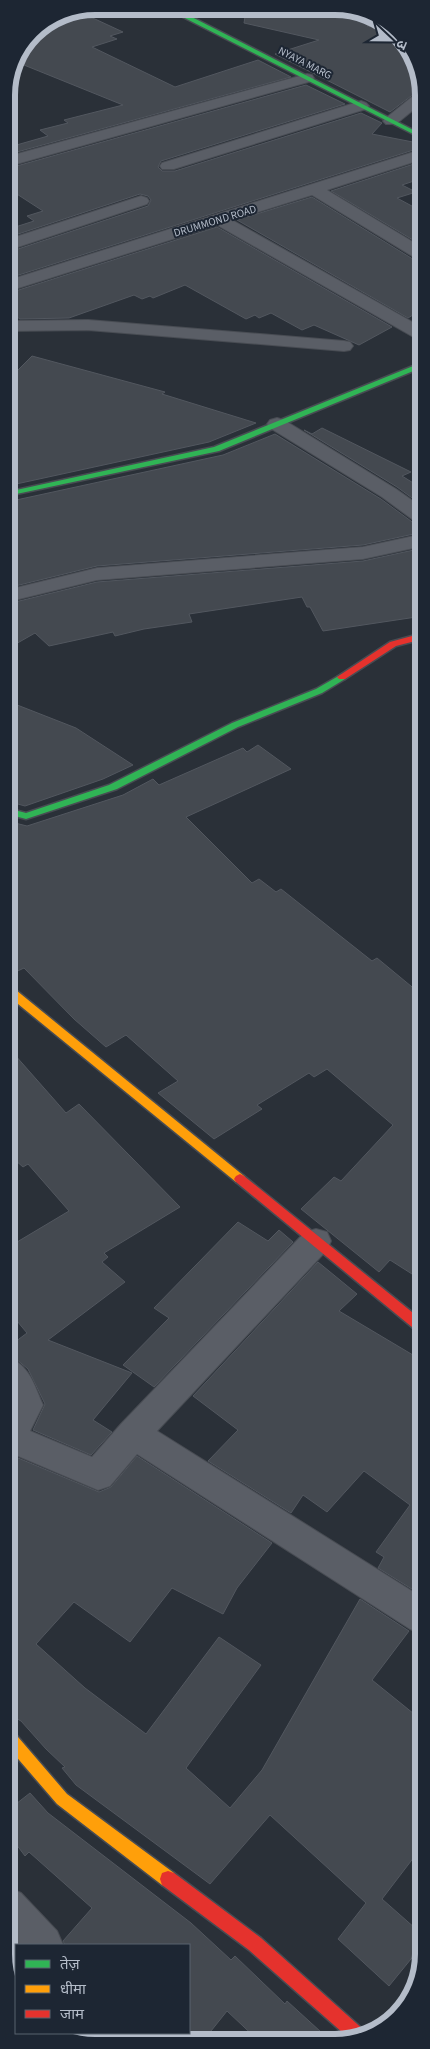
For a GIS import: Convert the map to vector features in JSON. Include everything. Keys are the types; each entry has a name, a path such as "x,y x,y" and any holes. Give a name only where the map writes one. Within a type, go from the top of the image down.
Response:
{"street":[{"name":"NYAYA MARG","path":"181,15 415,133"},
{"path":"15,159 307,78"},
{"path":"391,121 415,102"},
{"path":"168,166 362,106"},
{"name":"DRUMMOND ROAD","path":"15,284 415,157"},
{"path":"314,189 415,250"},
{"path":"15,243 141,201"},
{"path":"218,219 415,330"},
{"path":"15,326 88,325 344,346"},
{"path":"15,492 216,449 415,367"},
{"path":"277,424 389,493 415,512"},
{"path":"15,594 97,574 363,553 415,542"},
{"path":"15,813 26,816 112,787 235,725 319,691 393,644 415,638"},
{"path":"15,996 415,1321"},
{"path":"15,1441 98,1475 133,1434 316,1241"},
{"path":"15,1380 27,1405 15,1426"},
{"path":"133,1434 415,1611"},
{"path":"15,1745 62,1799 255,1944 354,2031"},
{"path":"15,1915 43,1944"}],"building":[{"path":"245,15 335,15 361,19 370,23 367,26 380,28 392,38 398,46 407,60 412,74 415,93 390,112 275,54 319,40 244,23"},
{"path":"88,16 123,32 110,36 117,39 92,47 175,87 258,60 291,77 15,153 15,145 48,136 40,130 68,123 64,120 123,105 21,64 38,38 51,28 64,21"},
{"path":"306,85 345,104 161,161 158,167 162,171 175,171 361,113 382,123 372,134 415,142 415,150 15,276 15,250 148,206 151,200 148,196 140,194 15,235 15,227 34,221 27,216 43,211 15,193 15,166"},
{"path":"415,164 415,181 402,185 415,192 397,198 415,208 415,241 331,191"},
{"path":"312,197 415,260 415,314 408,318 237,220"},
{"path":"217,227 392,327 359,345 314,325 302,330 271,313 259,318 255,315 246,319 185,285 153,298 150,296 142,299 134,295 69,318 20,319 15,316 15,291"},
{"path":"32,356 165,392 162,394 256,423 209,442 15,484 15,373"},
{"path":"322,428 411,472 402,476 415,484 415,500 397,487 304,430 312,434"},
{"path":"275,434 381,499 415,524 415,534 363,545 97,566 15,586 15,500 223,455"},
{"path":"415,550 415,617 323,631 310,607 307,607 302,597 189,614 192,622 144,629 115,636 113,632 49,646 35,633 15,644 15,602 97,582 363,561"},
{"path":"15,704 76,728 133,765 103,779 25,806 15,803"},
{"path":"258,745 291,769 186,817 252,883 259,879 276,892 281,889 372,961 377,958 415,989 415,1276 390,1260 379,1272 301,1209 334,1177 341,1181 393,1125 327,1069 314,1077 309,1073 257,1105 262,1109 214,1139 158,1093 178,1081 126,1035 106,1047 74,1019 24,968 15,972 15,823 27,826 123,795 153,779 159,785 243,748 247,752"},
{"path":"15,1055 66,1113 79,1104 180,1207 104,1253 108,1257 102,1262 125,1282 48,1340 132,1373 93,1420 112,1432 91,1455 33,1430 45,1404 28,1369 15,1359 15,1342 27,1333 15,1319 15,1243 69,1211 28,1164 23,1167 15,1160"},
{"path":"238,1222 268,1241 279,1230 293,1242 154,1387 123,1365 169,1318 154,1308"},
{"path":"318,1262 357,1294 339,1311 415,1356 415,1591 378,1568 384,1557 376,1552 410,1505 364,1471 327,1512 303,1495 291,1513 208,1461 238,1430 193,1396"},
{"path":"137,1456 272,1543 237,1588 223,1614 172,1588 130,1642 74,1602 36,1644 85,1688 146,1734 219,1637 261,1665 186,1768 230,1808 262,1770 360,1599 409,1631 372,1680 415,1715 415,1856 382,1899 415,1928 415,1954 389,1986 338,1939 366,1903 270,1815 210,1884 76,1785 62,1768 65,1767 21,1721 15,1718 15,1457 99,1492 111,1487"},
{"path":"30,1793 48,1813 191,1923 231,1960 235,1956 285,2004 287,2001 323,2034 251,2034 227,2011 209,2034 190,2034 190,1944 64,1944 63,1941 92,1908 29,1852 25,1856 15,1843 15,1805"}],"traffic: fast":[{"path":"183,15 415,133"},
{"path":"15,492 216,449 415,367"},
{"path":"15,813 26,816 113,787 235,725 319,691 342,677"}],"traffic: slow":[{"path":"15,996 240,1179"},
{"path":"15,1744 62,1799 168,1879"}],"traffic: jam":[{"path":"342,677 393,644 415,638"},
{"path":"240,1179 415,1321"},
{"path":"168,1879 255,1944 354,2031"}]}
